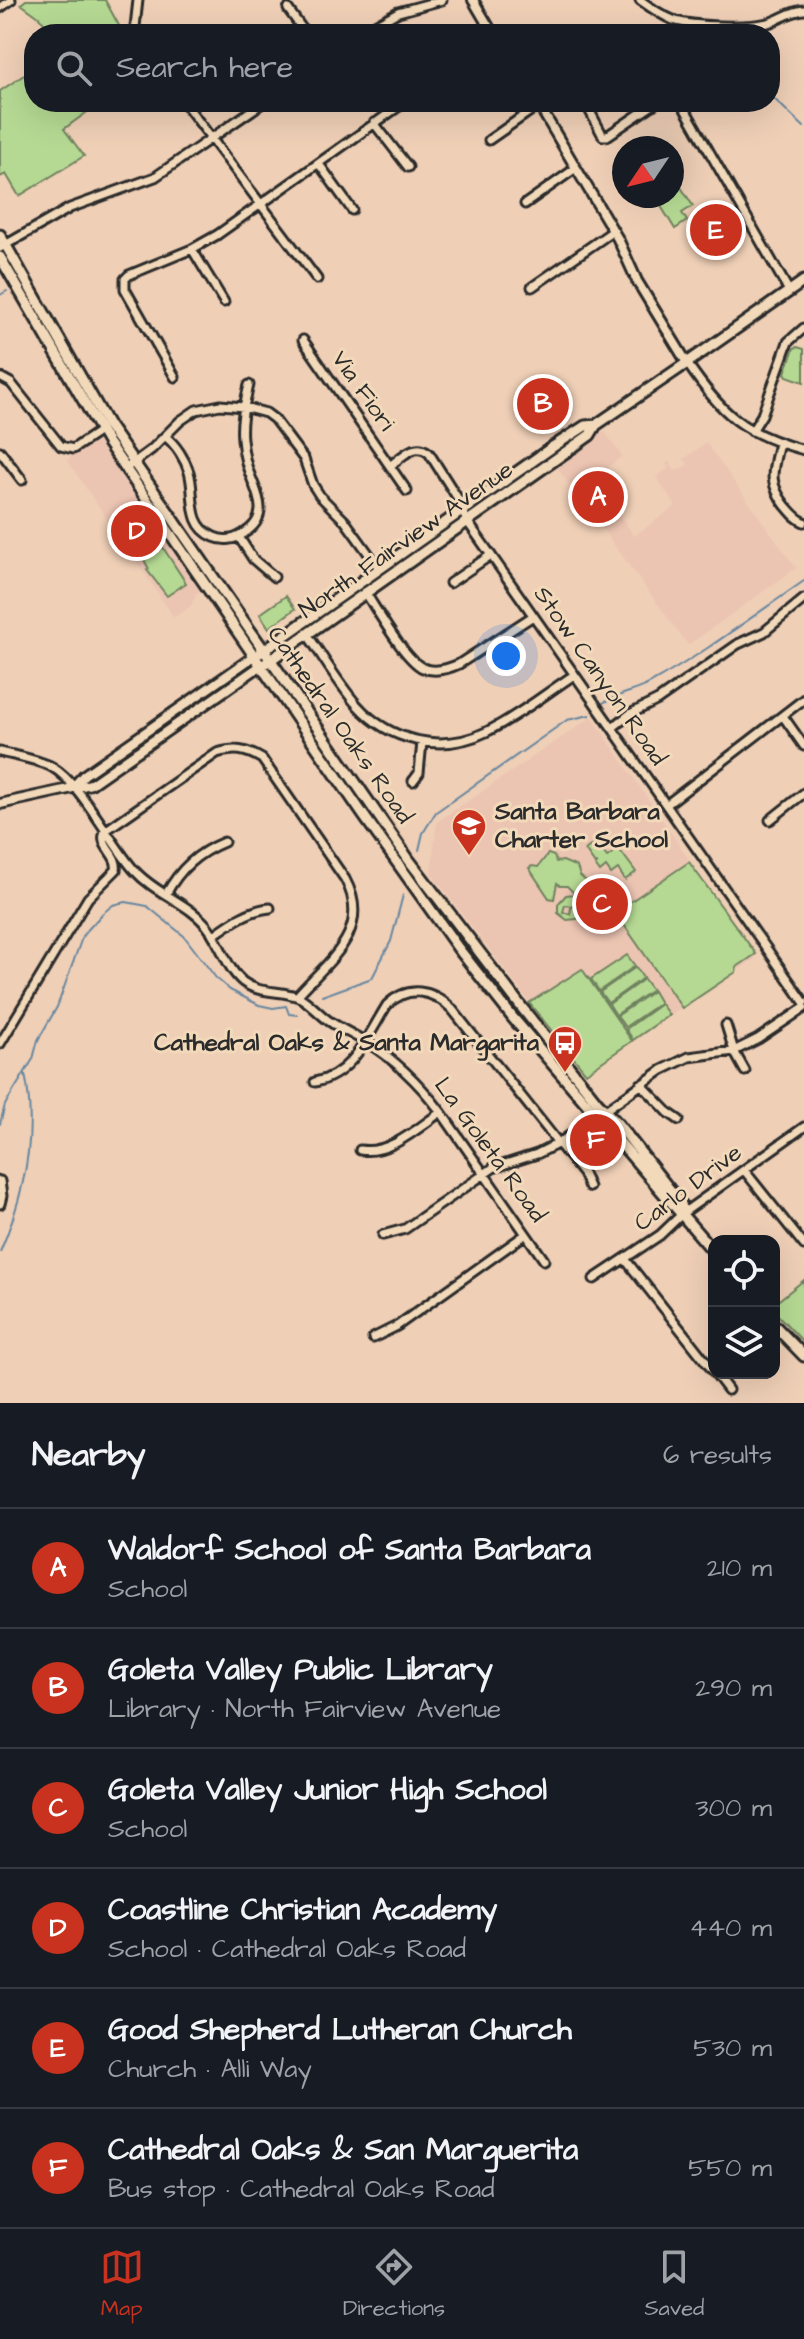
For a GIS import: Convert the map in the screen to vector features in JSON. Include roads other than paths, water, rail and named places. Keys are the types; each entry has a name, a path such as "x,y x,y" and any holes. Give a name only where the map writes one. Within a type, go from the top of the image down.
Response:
{"main road":[{"name":"Cathedral Oaks Road","path":"0,235 3,246 129,466 253,657 364,816 458,948 513,1018 708,1244"},
{"name":"Cathedral Oaks Road","path":"0,257 100,431 263,650 409,860 469,940 681,1204 683,1213"},
{"name":"North Fairview Avenue","path":"260,666 590,435 596,425 804,281"},
{"name":"North Fairview Avenue","path":"253,657 554,446 585,426 596,425"},
{"path":"780,1331 804,1356"}],"street":[{"path":"0,8 11,0"},
{"path":"135,24 138,0"},
{"path":"375,24 387,17 442,0"},
{"path":"473,0 487,24"},
{"path":"640,0 658,13 684,23 721,24"},
{"path":"762,24 799,8"},
{"path":"288,9 299,24"},
{"path":"192,112 317,279"},
{"path":"3,246 70,208 155,177 250,112"},
{"path":"175,377 124,286 129,275 192,249 217,235 390,112"},
{"path":"489,140 527,112"},
{"path":"543,112 613,231 633,274 710,397 722,410 752,431 804,450"},
{"path":"590,112 603,136 607,136 642,112"},
{"path":"687,112 789,291"},
{"path":"374,123 408,167"},
{"path":"319,164 352,210"},
{"path":"525,204 576,168"},
{"path":"532,287 613,231"},
{"path":"192,249 224,302"},
{"path":"752,431 762,415 788,342 804,328"},
{"name":"Via Fiori","path":"303,340 407,491"},
{"path":"0,377 11,383 61,446 73,449 100,431"},
{"path":"166,437 176,447 189,472 192,510 199,525 219,539 239,537 253,526 260,511 258,492 244,454 241,427 249,385"},
{"path":"129,466 196,410 220,405 266,413 304,459 320,496 345,521 379,568"},
{"path":"779,443 773,484 793,515 804,522"},
{"name":"Via Fiori","path":"390,466 413,449 424,448"},
{"name":"Stow Canyon Road","path":"424,448 450,485 467,521 804,1005"},
{"path":"0,451 22,480"},
{"path":"239,537 253,559 274,577"},
{"path":"450,583 491,555"},
{"path":"365,592 409,656 423,668 431,670 449,669 459,664 533,616"},
{"path":"612,728 738,644 764,632 804,599"},
{"path":"307,634 366,715 398,736 422,742 450,743 485,733 574,675"},
{"name":"North Fairview Avenue","path":"74,786 84,775 253,657"},
{"name":"North Fairview Avenue","path":"0,804 91,784 260,666"},
{"path":"666,805 804,699"},
{"path":"783,716 804,746"},
{"path":"413,781 419,773 422,742"},
{"path":"0,1044 78,913 99,885 116,870 116,861 102,837 105,831 217,753 238,749 262,759 345,879 354,900 355,920 348,936 335,955 297,996"},
{"name":"La Goleta Road","path":"0,752 51,766 74,786 136,871 196,914 214,935 240,979 263,991 297,996 330,1022 364,1041 403,1069 428,1094 544,1260"},
{"path":"770,820 804,793"},
{"path":"166,894 177,873 188,863 224,842"},
{"path":"214,935 245,915 270,908"},
{"path":"315,1082 331,1078 348,1066 395,997 415,991 433,994 452,1009 583,1174 589,1187"},
{"path":"383,1235 405,1229 484,1173 559,1143 662,1070 689,1057 734,1051 758,1039 804,1005"},
{"path":"726,1025 734,1051 745,1071"},
{"path":"641,1084 679,1120"},
{"path":"360,1150 380,1149 394,1143 441,1112"},
{"name":"Carlo Drive","path":"594,1279 660,1235 683,1213 803,1130"},
{"path":"744,1170 804,1245"},
{"path":"0,1181 0,1204"},
{"path":"373,1338 397,1326 526,1234"},
{"path":"625,1259 708,1365"},
{"path":"719,1379 728,1390"}],"waterway":[{"path":"780,104 804,127"},
{"path":"0,295 7,291"},
{"path":"603,703 643,687 669,672 804,581"},
{"path":"419,850 423,833 436,812 567,720 590,715"},
{"path":"322,996 372,978 391,941 403,895"},
{"path":"0,1124 5,1105 33,1059 38,1040 57,1007 83,935 113,905 126,902 147,906 184,936 216,978 230,990 259,1005 273,1008 286,1006 289,1014 297,1015"},
{"path":"0,1252 16,1209 26,1165 30,1120 25,1074"}],"place":[{"name":"Good Shepherd Lutheran Church","path":"716,230"},
{"name":"Goleta Valley Public Library","path":"543,404"},
{"name":"Waldorf School of Santa Barbara","path":"598,497"},
{"name":"Coastline Christian Academy","path":"137,531"},
{"name":"Santa Barbara Charter School","path":"469,857"},
{"name":"Goleta Valley Junior High School","path":"602,904"},
{"name":"Cathedral Oaks & Santa Margarita","path":"565,1074"},
{"name":"Cathedral Oaks & San Marguerita","path":"596,1140"}]}
